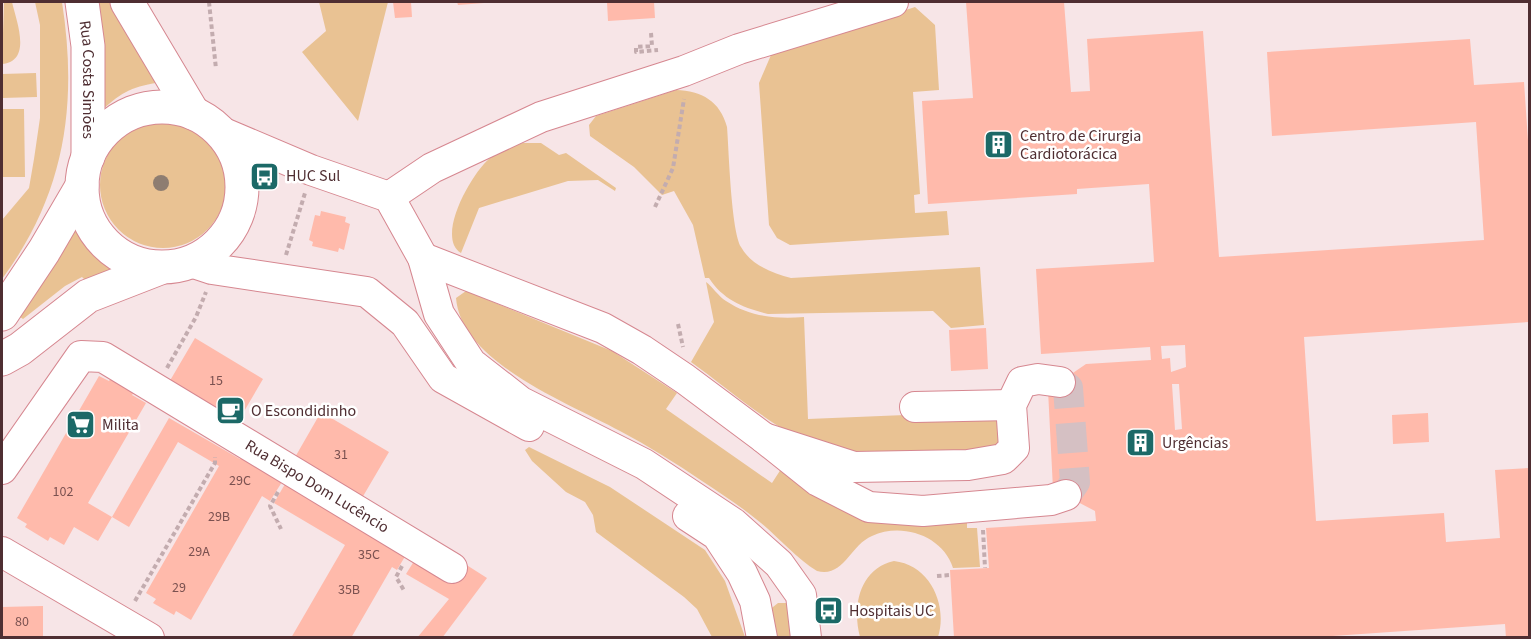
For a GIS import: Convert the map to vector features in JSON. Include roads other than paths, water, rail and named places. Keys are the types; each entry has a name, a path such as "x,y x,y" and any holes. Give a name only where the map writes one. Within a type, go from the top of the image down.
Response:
{"main road":[{"name":"Rua Costa Simões","path":"82,2 88,46 85,171"},
{"path":"11,354 88,296 214,249 230,229 240,204 241,178 234,153 206,122 127,2"},
{"path":"2,314 44,251 101,135 120,119 136,112 169,107 206,122"},
{"path":"85,171 85,210 96,233 113,251 136,263 176,265"}],"street":[{"path":"389,197 432,168 469,153 541,117 684,71 739,50 893,2"},
{"path":"206,122 311,170 389,197 423,258 439,314 471,363 521,402 644,464 733,523 779,564 801,595 807,638"},
{"path":"423,258 603,328 642,350 685,379 818,481 869,507 923,511 1052,500 1066,495"},
{"path":"176,265 367,292 405,323 443,378 508,416 633,479 717,535 742,573 755,602 762,638"},
{"path":"2,379 11,354"},
{"name":"Rua Bispo Dom Lucêncio","path":"2,469 81,356 103,357 452,568"},
{"path":"764,438 854,467 968,465 1003,459 1014,448 1011,405 1022,382 1038,379 1060,382"},
{"path":"915,407 1011,405"},
{"path":"2,552 149,638"}],"tunnel":[{"path":"1060,382 1068,388 1075,482 1066,495"}],"place":[{"name":"Centro de Cirurgia Cardiotorácica","path":"999,145"},
{"name":"HUC Sul","path":"265,176"},
{"name":"O Escondidinho","path":"230,411"},
{"name":"Milita","path":"81,425"},
{"name":"Urgências","path":"1141,443"},
{"name":"Hospitais UC","path":"828,611"}]}
